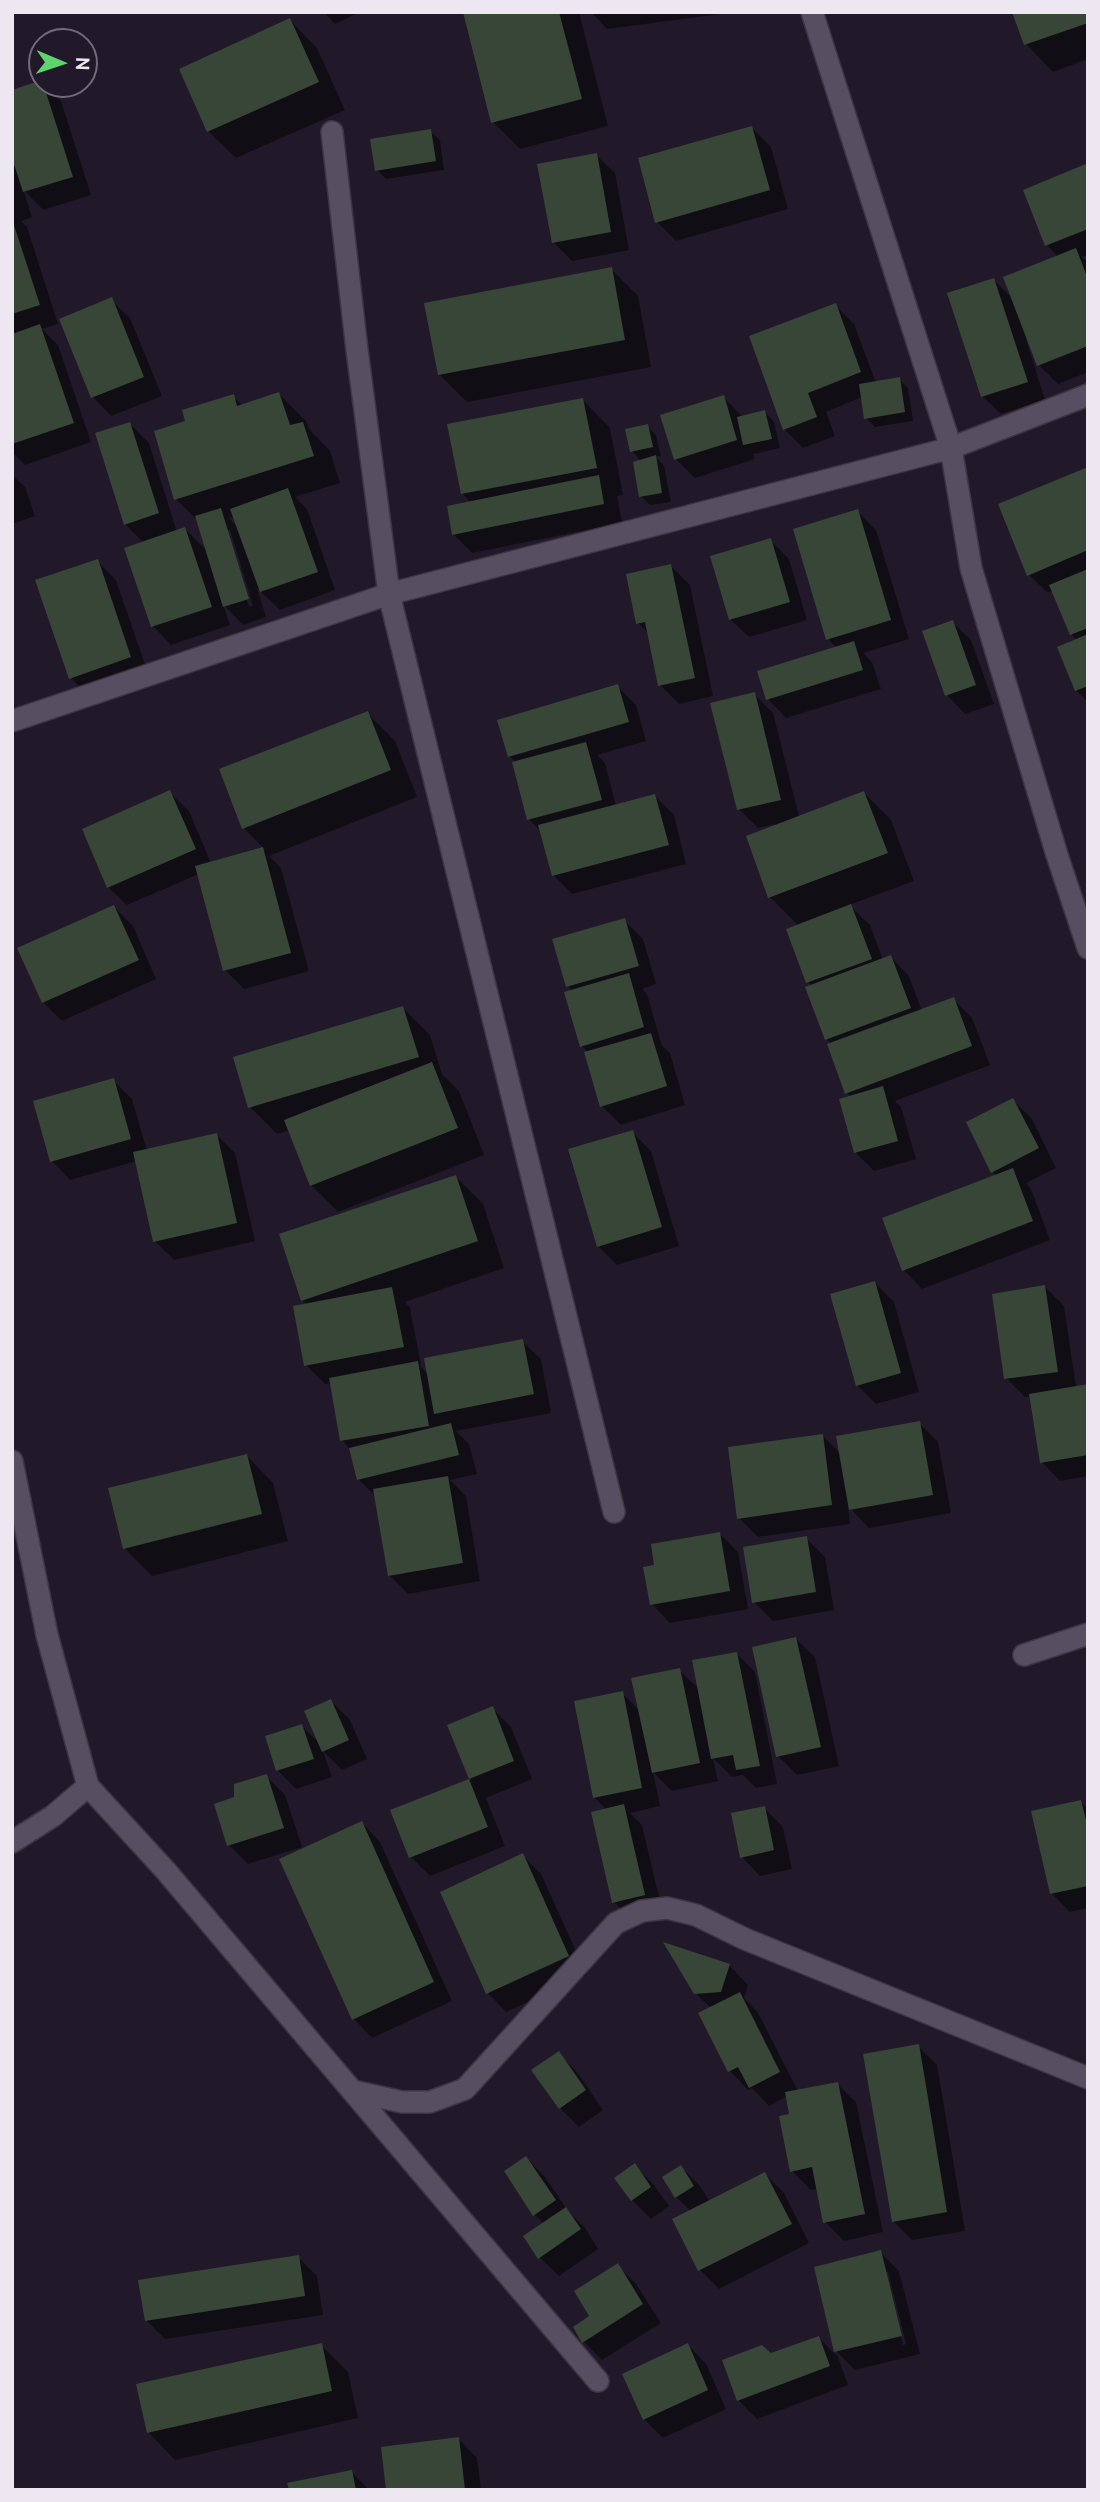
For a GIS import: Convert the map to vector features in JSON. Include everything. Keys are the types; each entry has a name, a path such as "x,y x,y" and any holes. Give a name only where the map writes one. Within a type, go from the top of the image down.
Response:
{"street":[{"path":"812,12 951,448 971,568 1057,855 1088,948"},
{"path":"332,132 389,594 614,1512"},
{"path":"12,721 389,594 951,448 1088,395"},
{"path":"12,1461 47,1636 88,1786 166,1871 598,2381"},
{"path":"1024,1655 1088,1634"},
{"path":"12,1842 53,1816 88,1786"},
{"path":"353,2091 401,2102 430,2102 465,2090 616,1923 642,1911 667,1908 696,1915 745,1939 1088,2078"}],"building":[{"path":"463,12 559,12 582,99 491,123"},
{"path":"1012,12 1088,12 1088,23 1024,45"},
{"path":"290,18 319,82 207,132 179,69"},
{"path":"28,85 28,98 48,98 73,177 23,192 12,158 12,90"},
{"path":"752,126 770,190 655,223 638,158"},
{"path":"431,129 436,161 375,171 370,139"},
{"path":"597,153 611,232 552,243 537,164"},
{"path":"1088,163 1088,229 1045,246 1023,190"},
{"path":"12,219 40,305 12,314"},
{"path":"1076,248 1088,279 1088,346 1037,366 1003,277"},
{"path":"612,267 625,340 438,375 424,303"},
{"path":"994,278 1028,382 981,397 947,293"},
{"path":"112,297 144,377 91,398 59,319"},
{"path":"836,303 861,372 808,393 817,417 783,430 749,336"},
{"path":"40,324 74,423 12,444 12,334"},
{"path":"900,377 905,412 864,419 859,384"},
{"path":"279,392 290,425 303,422 314,456 174,500 154,431 185,421 182,410 234,394 237,406"},
{"path":"724,395 737,440 674,460 660,415"},
{"path":"583,398 597,468 461,494 447,424"},
{"path":"765,410 772,439 743,445 737,417"},
{"path":"130,422 159,513 124,525 95,433"},
{"path":"648,424 653,447 630,452 625,429"},
{"path":"656,455 662,493 639,497 633,462"},
{"path":"1088,467 1088,550 1027,576 998,504"},
{"path":"599,475 604,504 452,535 447,506"},
{"path":"288,488 318,572 260,592 230,509"},
{"path":"221,508 249,599 223,607 195,516"},
{"path":"858,509 891,620 826,640 793,529"},
{"path":"185,527 212,607 151,627 124,548"},
{"path":"771,538 790,602 729,620 710,556"},
{"path":"98,559 131,657 69,679 35,580"},
{"path":"671,564 695,678 658,686 645,622 636,624 626,574"},
{"path":"1088,569 1088,628 1070,635 1049,585"},
{"path":"953,620 976,685 945,696 922,631"},
{"path":"1088,634 1088,686 1075,691 1057,647"},
{"path":"854,641 863,670 766,700 757,671"},
{"path":"618,684 629,722 508,757 497,720"},
{"path":"755,692 781,800 737,810 710,703"},
{"path":"368,711 391,770 242,829 219,769"},
{"path":"586,742 602,800 527,820 512,762"},
{"path":"170,790 196,849 107,888 82,829"},
{"path":"864,791 888,853 768,898 746,836"},
{"path":"655,794 669,845 552,876 538,825"},
{"path":"263,847 291,953 223,971 195,866"},
{"path":"851,904 872,959 806,983 786,929"},
{"path":"114,905 139,960 42,1003 17,948"},
{"path":"625,918 639,966 566,987 552,939"},
{"path":"891,955 911,1008 825,1040 805,987"},
{"path":"629,973 644,1027 580,1047 564,992"},
{"path":"954,997 972,1046 845,1094 827,1044"},
{"path":"403,1006 419,1057 248,1108 233,1057"},
{"path":"651,1033 667,1086 600,1107 584,1052"},
{"path":"432,1062 458,1128 310,1186 284,1120"},
{"path":"114,1078 131,1139 50,1162 33,1101"},
{"path":"883,1086 898,1141 854,1153 839,1099"},
{"path":"1013,1098 1039,1148 991,1173 966,1122"},
{"path":"633,1130 662,1227 597,1247 568,1149"},
{"path":"217,1133 237,1223 153,1242 133,1152"},
{"path":"1013,1168 1033,1221 902,1271 882,1218"},
{"path":"456,1175 478,1241 301,1301 279,1234"},
{"path":"875,1281 901,1373 856,1386 830,1294"},
{"path":"1045,1285 1058,1372 1004,1379 992,1294"},
{"path":"392,1287 404,1347 304,1366 293,1306"},
{"path":"523,1339 534,1394 434,1414 424,1358"},
{"path":"418,1361 429,1426 340,1441 329,1378"},
{"path":"1088,1384 1088,1455 1040,1463 1029,1394"},
{"path":"920,1421 933,1495 849,1510 836,1436"},
{"path":"451,1423 459,1455 357,1480 349,1448"},
{"path":"823,1434 832,1505 737,1519 728,1447"},
{"path":"247,1454 262,1514 123,1549 108,1488"},
{"path":"448,1476 463,1563 388,1576 373,1489"},
{"path":"720,1532 730,1591 650,1605 643,1567 654,1565 651,1544"},
{"path":"807,1536 816,1592 752,1603 743,1547"},
{"path":"796,1637 821,1747 776,1757 752,1647"},
{"path":"737,1652 760,1766 736,1770 733,1755 711,1759 692,1660"},
{"path":"680,1668 700,1763 652,1773 631,1678"},
{"path":"623,1691 642,1788 593,1798 574,1701"},
{"path":"331,1699 349,1740 322,1752 304,1711"},
{"path":"493,1706 514,1761 469,1779 447,1725"},
{"path":"302,1724 314,1759 276,1771 265,1736"},
{"path":"267,1774 284,1828 227,1846 214,1804 234,1797 234,1784"},
{"path":"469,1779 488,1827 409,1858 390,1810"},
{"path":"1081,1800 1088,1828 1088,1886 1050,1894 1031,1811"},
{"path":"624,1804 645,1895 612,1903 591,1812"},
{"path":"765,1806 774,1850 740,1858 731,1813"},
{"path":"362,1821 434,1982 352,2020 279,1859"},
{"path":"523,1853 569,1956 486,1994 440,1892"},
{"path":"663,1942 730,1964 721,1992 694,1994"},
{"path":"740,1992 780,2072 749,2088 738,2067 728,2072 698,2013"},
{"path":"919,2044 947,2212 892,2222 863,2054"},
{"path":"559,2051 586,2090 559,2109 531,2070"},
{"path":"838,2082 865,2214 823,2223 812,2167 790,2172 779,2116 789,2114 785,2092"},
{"path":"526,2156 556,2200 533,2216 504,2171"},
{"path":"635,2163 651,2187 631,2201 614,2178"},
{"path":"681,2165 694,2186 675,2198 662,2177"},
{"path":"765,2172 792,2224 698,2271 672,2219"},
{"path":"566,2207 581,2229 538,2259 523,2236"},
{"path":"881,2250 902,2336 834,2352 814,2267"},
{"path":"299,2255 305,2296 145,2321 138,2280"},
{"path":"618,2263 643,2304 582,2343 573,2327 589,2316 574,2291"},
{"path":"819,2336 830,2366 737,2401 722,2360 762,2345 771,2353"},
{"path":"322,2343 332,2391 147,2433 136,2384"},
{"path":"688,2343 708,2390 643,2420 622,2374"},
{"path":"459,2437 465,2490 386,2490 381,2447"},
{"path":"352,2470 356,2490 289,2490 287,2483"}]}
